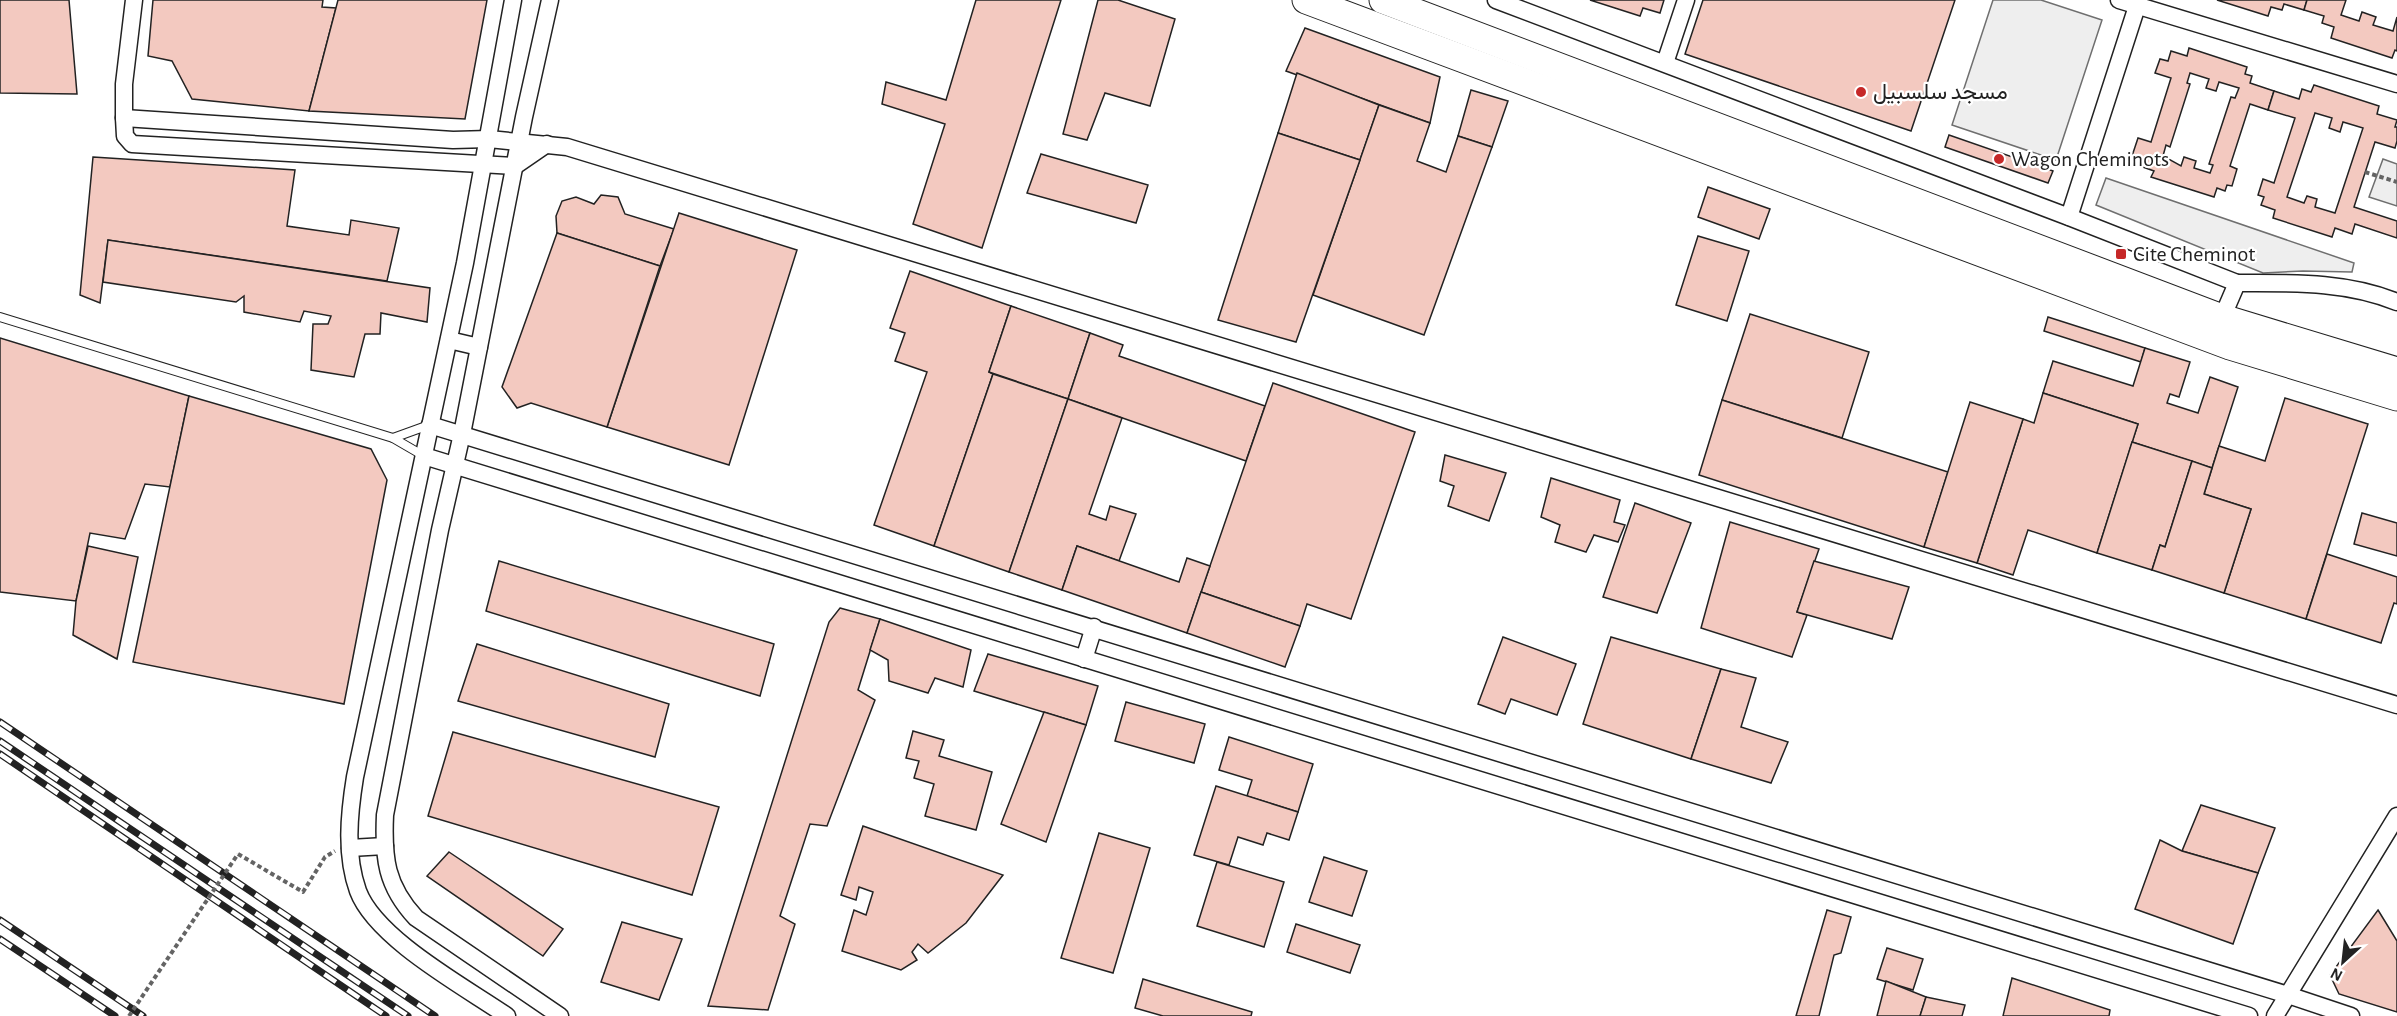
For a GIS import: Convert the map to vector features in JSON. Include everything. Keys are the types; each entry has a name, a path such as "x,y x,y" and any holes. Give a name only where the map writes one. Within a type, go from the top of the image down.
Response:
{"main road":[{"path":"1306,0 2230,346 2397,397"},
{"path":"1383,0 2222,318 2397,371"}],"street":[{"path":"134,0 124,84 124,118 125,136 128,141 138,145 515,166 547,144"},
{"path":"507,1016 401,944 387,932 358,891 350,849 351,805 355,777 449,340 484,165 513,0"},
{"path":"550,0 519,141 462,434 440,530 385,815 385,846 392,886 401,902 416,918 560,1016"},
{"path":"1496,0 2069,217 2237,284 2300,283 2348,287 2397,302"},
{"path":"1665,63 1686,0"},
{"path":"2119,0 2138,3 2397,84"},
{"path":"2069,217 2138,3"},
{"path":"124,118 453,140 489,138 567,147 2397,705"},
{"path":"2222,318 2237,284"},
{"path":"449,340 479,347"},
{"path":"430,425 2288,994 2351,1016"},
{"path":"424,456 2249,1016"},
{"path":"1084,658 1094,627"},
{"path":"2276,1016 2397,816"},
{"path":"350,849 385,846"}],"lane":[{"path":"0,317 393,438 424,456"},
{"path":"393,438 430,425"}],"path":[{"path":"2365,172 2397,183"},
{"path":"129,1016 238,854 303,891 325,857 331,852 350,849"}],"shaded area":[{"path":"1993,0 2041,0 2102,20 2056,160 1952,125"},
{"path":"2383,159 2397,164 2397,206 2369,197"},
{"path":"2106,178 2354,263 2352,272 2263,273 2096,205"}],"building":[{"path":"0,0 69,0 77,94 0,93"},
{"path":"153,0 323,0 322,7 336,8 309,111 192,99 172,61 148,56"},
{"path":"338,0 487,0 465,119 309,111"},
{"path":"976,0 1061,0 982,248 913,224 945,124 882,104 886,82 946,100"},
{"path":"1098,0 1118,0 1175,19 1150,106 1105,93 1087,140 1063,134"},
{"path":"1590,0 1664,0 1660,13 1643,8 1640,16"},
{"name":"مسجد سلسبيل","path":"1703,0 1955,0 1911,131 1685,54"},
{"path":"2217,0 2307,0 2304,10 2284,4 2282,10 2271,7 2268,16"},
{"path":"2307,0 2346,0 2341,15 2359,21 2362,12 2376,17 2373,25 2393,31 2397,17 2397,51 2395,50 2392,58 2331,38 2334,27 2322,23 2324,16 2304,10"},
{"path":"1305,28 1440,77 1430,123 1286,71"},
{"path":"2189,48 2247,67 2245,74 2252,76 2250,83 2274,91 2268,110 2250,104 2230,166 2237,169 2232,186 2227,185 2225,191 2217,188 2214,197 2151,177 2154,171 2140,166 2143,159 2132,156 2138,138 2151,142 2171,78 2155,73 2160,59 2168,61 2171,51 2187,56","holes":["2190,73 2209,79 2206,88 2216,91 2219,82 2239,88 2235,98 2231,97 2209,164 2213,165 2210,173 2194,168 2196,161 2184,157 2181,166 2163,156 2166,145 2170,147 2190,84 2187,83"]},
{"path":"1297,73 1379,105 1360,160 1278,133"},
{"path":"2314,85 2379,106 2377,114 2397,120 2395,148 2375,142 2354,207 2397,221 2397,238 2355,224 2352,234 2335,228 2332,237 2273,218 2275,210 2261,205 2264,197 2258,195 2263,179 2274,183 2295,118 2268,110 2274,91 2299,99 2302,89 2311,92","holes":["2315,113 2332,118 2329,128 2340,132 2343,122 2363,128 2335,213 2315,207 2317,199 2307,196 2304,203 2287,197"]},
{"path":"1471,90 1508,101 1492,147 1458,136"},
{"path":"1379,105 1430,123 1417,161 1446,172 1458,136 1492,147 1424,335 1313,295"},
{"path":"1278,133 1360,160 1296,342 1218,320"},
{"name":"Wagon Cheminots","path":"1949,135 2053,171 2048,183 1945,147"},
{"path":"1041,154 1148,185 1136,223 1027,193"},
{"path":"93,157 295,170 287,226 349,235 351,220 399,228 387,281 108,240 100,303 80,295"},
{"path":"1708,187 1770,209 1759,239 1698,217"},
{"path":"601,195 618,197 625,214 674,229 660,266 557,233 556,216 562,201 576,197 594,204"},
{"path":"679,213 797,250 729,465 607,427"},
{"path":"557,233 660,266 607,427 531,403 517,408 502,387"},
{"path":"1698,236 1749,251 1727,321 1676,305"},
{"path":"108,240 430,288 427,322 381,313 380,334 365,334 354,377 311,370 313,324 328,324 331,316 304,311 300,322 244,312 244,296 236,302 103,282"},
{"path":"910,271 1011,306 989,372 993,374 934,546 874,525 927,372 895,361 905,333 890,328"},
{"path":"1011,306 1090,333 1068,399 989,372"},
{"path":"1750,314 1869,352 1842,438 1722,400"},
{"path":"2048,317 2145,348 2141,362 2044,331"},
{"path":"1090,333 1123,345 1119,356 1265,406 1246,461 1068,399"},
{"path":"0,338 189,396 170,487 145,484 125,539 90,533 76,601 0,592"},
{"path":"2145,348 2190,362 2179,397 2170,394 2167,403 2198,413 2210,377 2238,387 2212,468 2132,442 2138,424 2043,393 2053,361 2133,386"},
{"path":"993,374 1068,399 1009,572 934,546"},
{"path":"1273,383 1415,432 1351,619 1307,604 1300,626 1201,592"},
{"path":"2043,393 2138,424 2097,553 2028,530 2013,575 1977,563 2023,419 2034,423"},
{"path":"189,396 371,449 387,480 344,704 133,662"},
{"path":"2285,398 2368,424 2306,619 2224,593 2251,509 2204,494 2219,446 2265,461"},
{"path":"1068,399 1122,418 1089,514 1106,520 1110,506 1136,514 1119,561 1077,546 1062,590 1009,572"},
{"path":"1722,400 1948,472 1924,547 1699,475"},
{"path":"1970,402 2023,419 1977,563 1924,547"},
{"path":"2132,442 2192,461 2165,547 2160,545 2152,570 2097,553"},
{"path":"1445,455 1506,473 1489,521 1448,506 1454,486 1440,481"},
{"path":"2192,461 2212,468 2204,494 2251,509 2224,593 2152,570 2160,545 2165,547"},
{"path":"1551,478 1620,500 1614,522 1625,525 1618,542 1594,535 1586,552 1555,542 1560,525 1541,517"},
{"path":"1635,503 1691,523 1657,613 1603,597"},
{"path":"2362,513 2397,523 2397,556 2354,544"},
{"path":"1730,522 1819,549 1797,612 1807,615 1792,657 1701,628"},
{"path":"88,546 138,557 117,659 73,635 76,601"},
{"path":"1077,546 1179,582 1187,558 1210,566 1187,633 1062,590"},
{"path":"2327,554 2397,577 2397,604 2394,603 2381,643 2306,619"},
{"path":"499,561 774,644 760,696 486,611"},
{"path":"1814,561 1909,587 1892,639 1797,612"},
{"path":"1201,592 1300,626 1285,667 1187,633"},
{"path":"840,608 880,619 858,690 875,700 827,826 810,824 780,916 795,924 768,1010 708,1006 829,622"},
{"path":"880,619 971,650 963,687 935,678 928,693 889,681 888,660 870,650"},
{"path":"1503,637 1576,664 1557,715 1511,699 1505,714 1478,704"},
{"path":"1611,637 1721,669 1691,759 1583,724"},
{"path":"477,644 669,704 655,757 458,701"},
{"path":"988,654 1098,686 1086,725 974,691"},
{"path":"1721,669 1756,678 1741,727 1788,742 1771,783 1691,759"},
{"path":"1126,702 1205,724 1194,763 1115,741"},
{"path":"1044,712 1086,725 1046,842 1001,824"},
{"path":"913,731 944,740 939,756 992,772 976,830 925,816 934,784 914,778 919,761 906,758"},
{"path":"453,732 719,807 692,895 428,816"},
{"path":"1229,737 1313,764 1298,812 1247,796 1252,780 1219,770"},
{"path":"1216,786 1298,812 1289,840 1267,833 1263,845 1238,837 1229,865 1194,855"},
{"path":"2201,805 2275,828 2258,873 2182,851"},
{"path":"863,826 1003,875 966,923 928,953 918,944 912,952 917,960 901,970 842,951 854,910 866,915 873,892 859,887 856,900 841,895"},
{"path":"1099,833 1150,848 1113,973 1061,958"},
{"path":"2160,840 2182,851 2258,873 2233,944 2135,909"},
{"path":"449,852 563,929 543,956 427,876"},
{"path":"1324,857 1367,871 1352,916 1309,902"},
{"path":"1217,862 1284,882 1264,947 1197,926"},
{"path":"1827,910 1851,917 1841,953 1834,955 1819,1016 1796,1016"},
{"path":"2378,910 2397,941 2397,1012 2339,994 2330,975"},
{"path":"622,922 682,939 659,1000 601,982"},
{"path":"1296,924 1360,945 1350,973 1287,952"},
{"path":"1887,948 1923,959 1913,990 1877,979"},
{"path":"2012,978 2110,1010 2109,1016 2003,1016"},
{"path":"1143,979 1252,1012 1251,1016 1163,1016 1135,1008"},
{"path":"1886,981 1926,997 1920,1016 1877,1016"},
{"path":"1926,997 1965,1005 1962,1016 1920,1016"}],"railway":[{"path":"0,722 435,1016"},
{"path":"0,741 408,1016"},
{"path":"0,754 386,1016"},
{"path":"0,920 143,1016"},
{"path":"0,939 115,1016"}],"place":[{"name":"مسجد سلسبيل","path":"1861,92"},
{"name":"Wagon Cheminots","path":"1999,159"},
{"name":"Cite Cheminot","path":"2121,254"}]}
